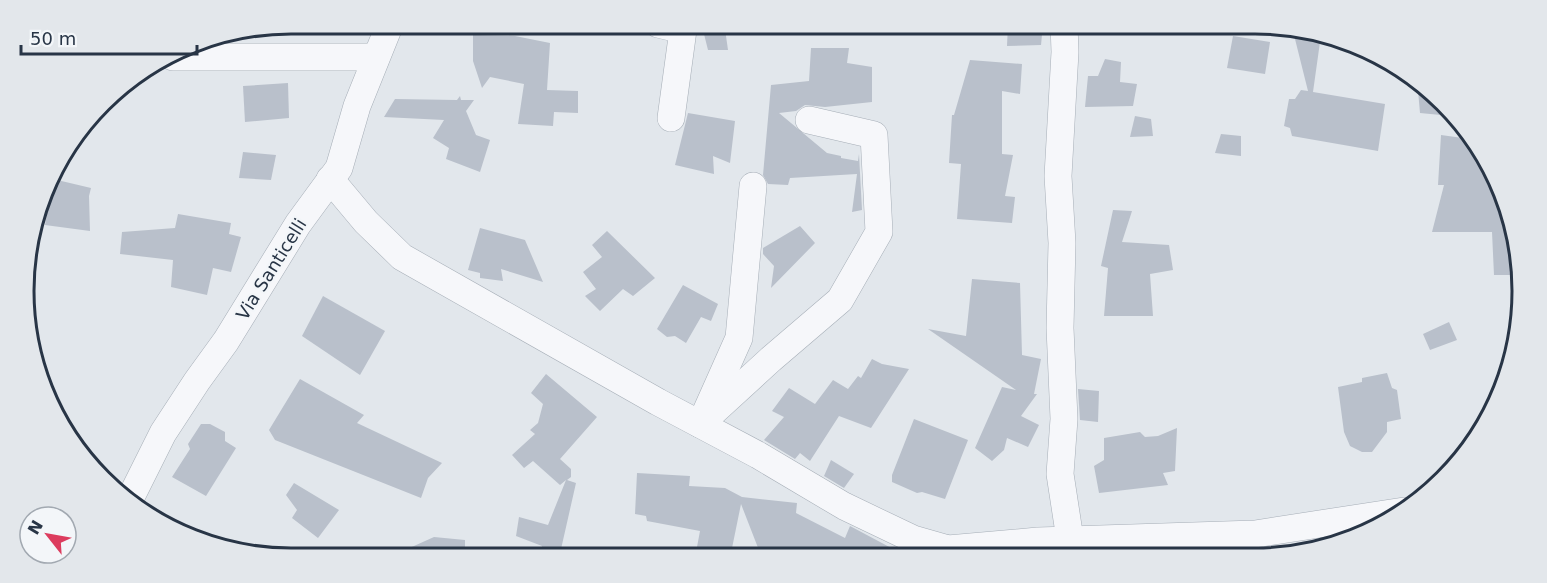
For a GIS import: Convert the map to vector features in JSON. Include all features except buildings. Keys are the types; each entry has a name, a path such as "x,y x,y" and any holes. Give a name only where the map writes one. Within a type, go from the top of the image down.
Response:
{"street":[{"name":"Via Santicelli","path":"133,493 163,434 196,381 226,341 298,224 339,168 357,106 386,34"},
{"path":"671,118 682,34"},
{"path":"1064,34 1058,176 1062,243 1060,328 1064,419 1060,474 1070,539"},
{"path":"187,57 376,57"},
{"path":"700,424 771,358 840,300 879,232 874,135 809,120"},
{"path":"330,179 366,222 402,257 758,455 913,548"},
{"path":"700,424 739,338 753,186"},
{"path":"960,548 1070,539 1255,534 1384,514"}]}
